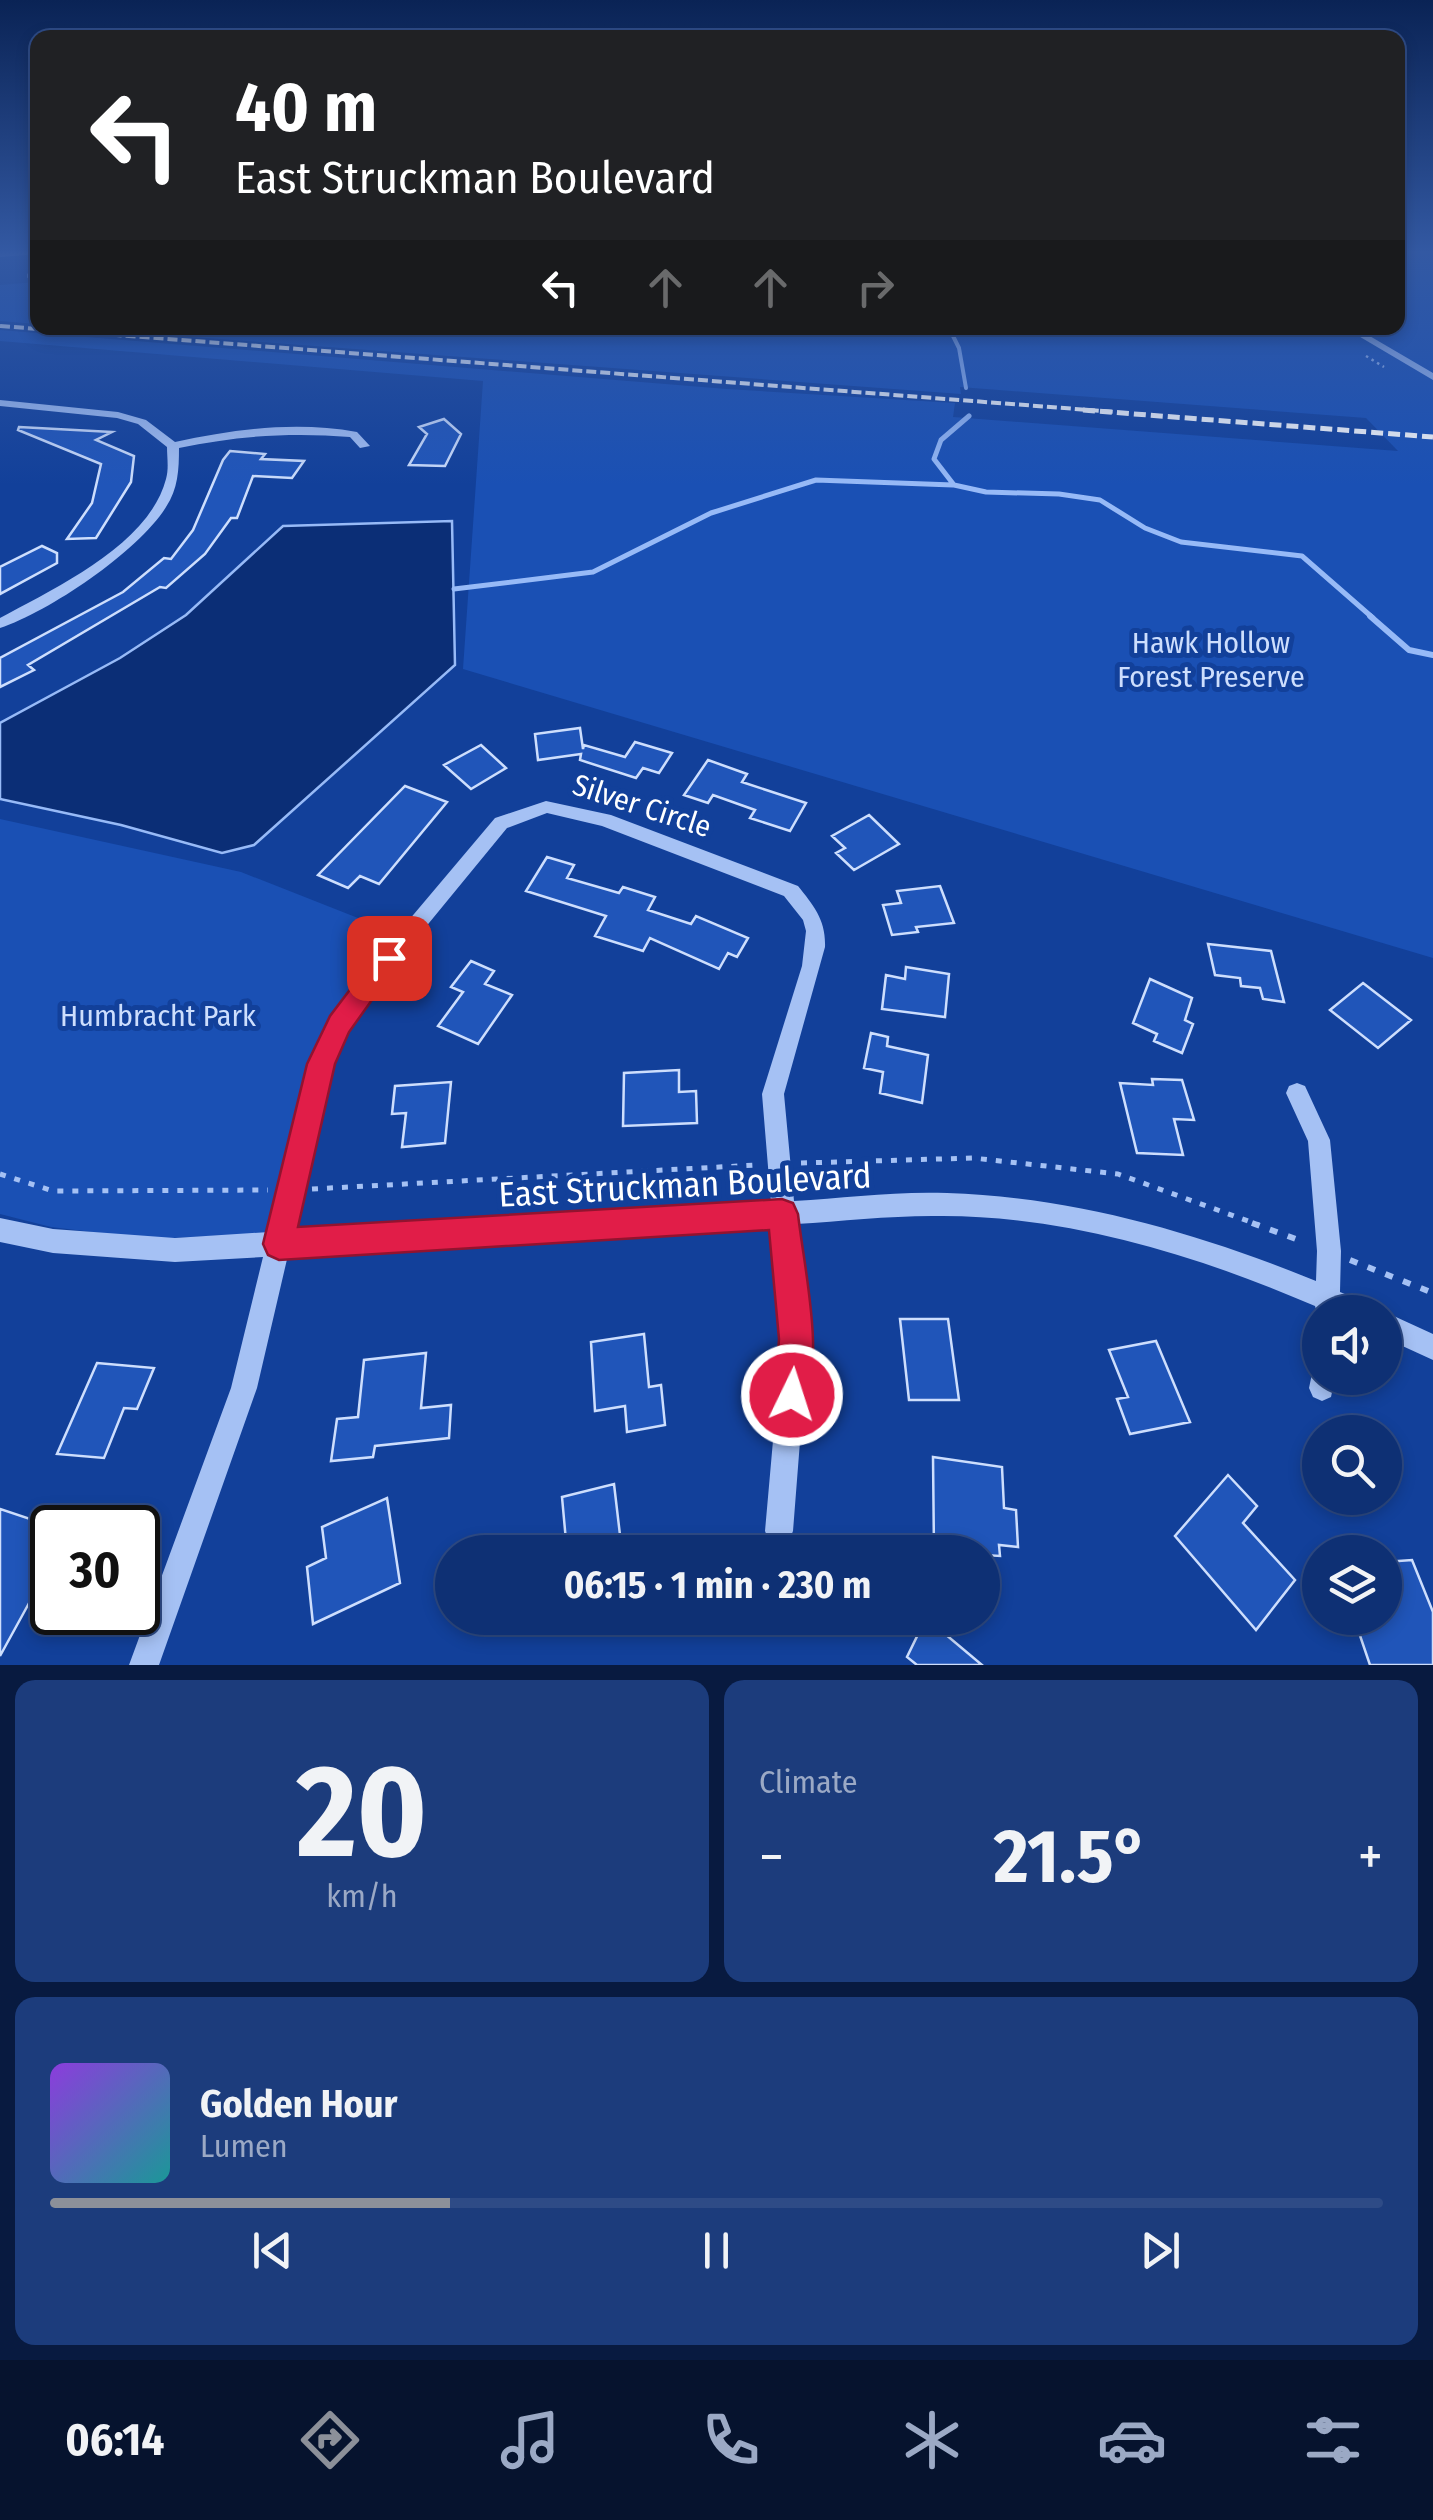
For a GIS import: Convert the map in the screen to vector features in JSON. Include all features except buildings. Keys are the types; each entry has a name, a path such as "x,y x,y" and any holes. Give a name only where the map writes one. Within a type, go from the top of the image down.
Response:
{"street":[{"path":"1362,335 1433,378"},
{"path":"0,403 118,415 142,422 173,446 176,466 172,481 138,536 113,558 0,624"},
{"path":"173,446 236,432 285,428 354,434 364,446"},
{"name":"Silver Circle","path":"144,1665 244,1388 321,1064 339,1024 367,984 502,824 546,807 604,820 791,891 812,916 816,931 811,964 779,1062 774,1094 796,1339 779,1531"},
{"path":"1296,1093 1318,1140 1329,1252 1328,1295"},
{"name":"East Struckman Boulevard","path":"0,1230 52,1241 134,1249 279,1244 942,1204 1064,1213 1140,1231 1302,1296"},
{"path":"1402,1332 1433,1346"}],"path":[{"path":"0,1174 53,1191 291,1190 778,1164 973,1158 1118,1174 1433,1293"}],"green space":[{"name":"Hawk Hollow Forest Preserve","path":"1405,329 1433,329 1433,958 463,669 483,381 0,341 0,330 727,389 955,403 953,417 1398,451 1366,418 960,387 961,394 166,335 1405,335"},
{"name":"Humbracht Park","path":"0,819 241,872 396,933 341,1002 307,1071 269,1233 150,1239 51,1227 0,1214"}],"shaded area":[{"path":"452,521 455,665 254,845 222,853 121,825 0,799 0,723 120,658 186,615 283,526"}],"waterway":[{"path":"952,335 959,348 966,388"},
{"path":"969,416 941,440 934,459 954,485 986,492 1059,494 1100,500 1145,528 1181,542 1302,556 1373,618"},
{"path":"454,589 593,572 711,513 816,480 953,485"},
{"path":"1370,616 1409,650 1433,655"}],"railway":[{"path":"117,335 1115,412"},
{"path":"1083,410 1433,437"}],"route":[{"path":"389,958 339,1024 321,1064 279,1244 782,1214 796,1339 792,1395"}]}
